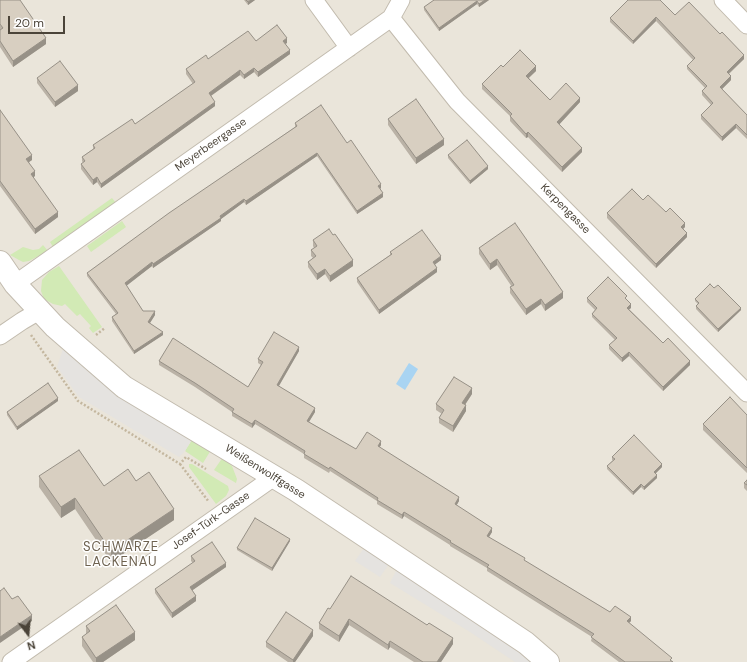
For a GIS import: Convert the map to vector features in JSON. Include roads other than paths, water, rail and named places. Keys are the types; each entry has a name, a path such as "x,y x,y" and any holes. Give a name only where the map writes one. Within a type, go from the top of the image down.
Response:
{"street":[{"path":"314,0 349,48"},
{"name":"Meyerbeergasse","path":"15,284 391,18 401,0"},
{"path":"722,0 746,23"},
{"name":"Kerpengasse","path":"391,18 457,101 747,393"},
{"name":"Weißenwolffgasse","path":"0,262 15,284 31,316 55,327 124,387 274,476 526,643 548,662"},
{"path":"0,336 31,316"},
{"name":"Josef-Türk-Gasse","path":"11,662 274,476"}],"water":[{"path":"409,363 418,369 405,390 396,384"}],"district":[{"name":"SCHWARZE LACKENAU","path":"121,556"}]}
